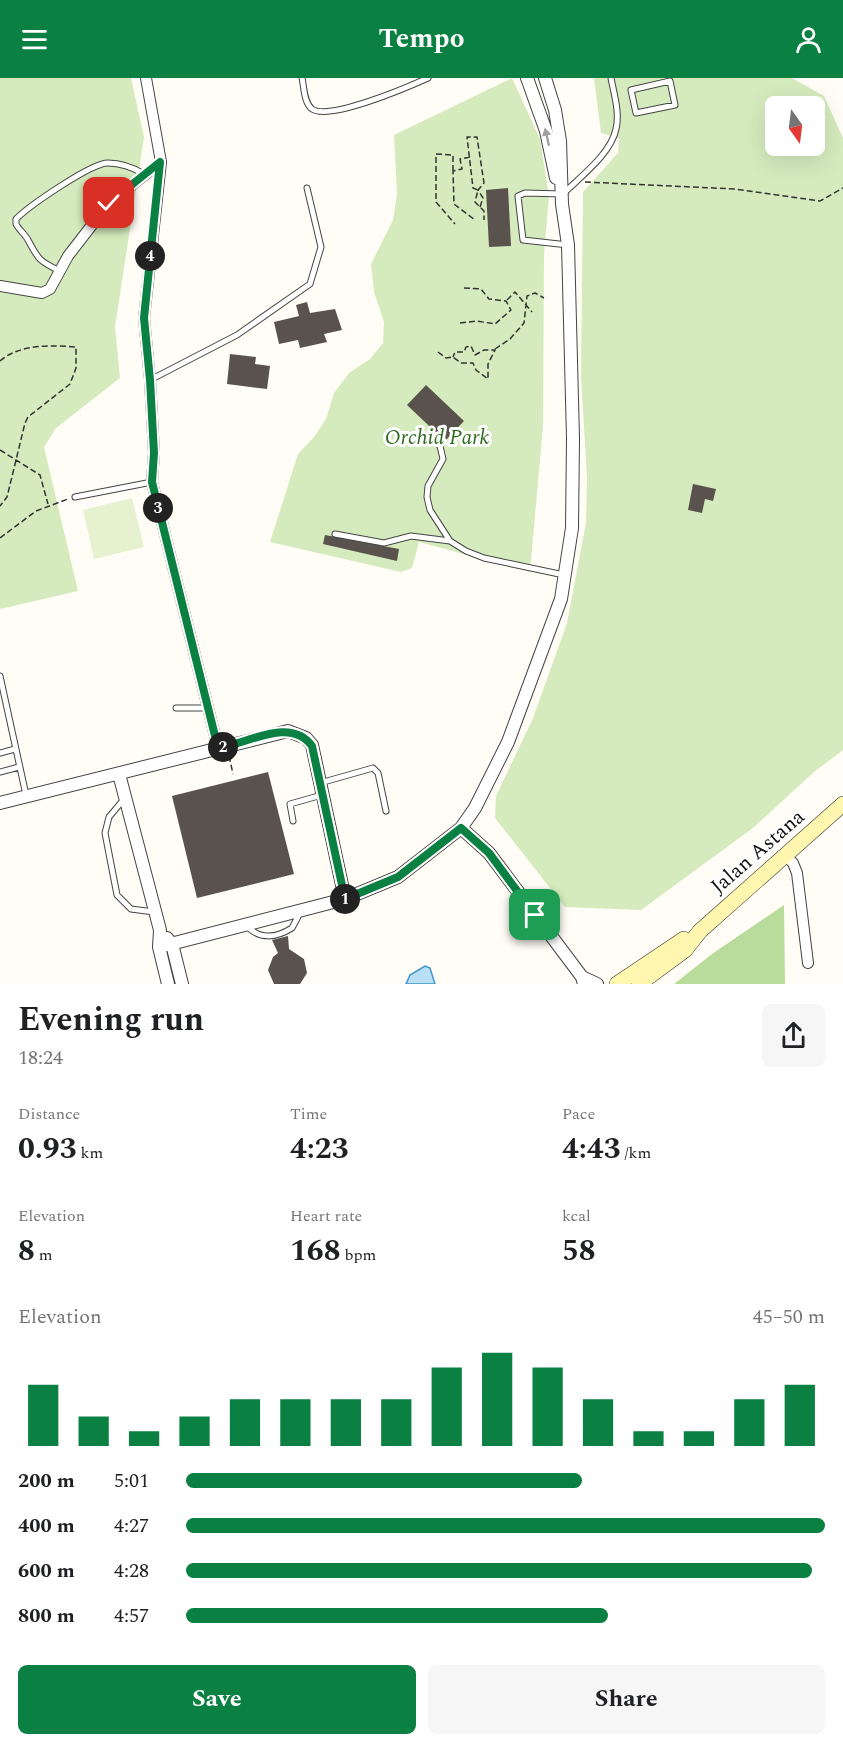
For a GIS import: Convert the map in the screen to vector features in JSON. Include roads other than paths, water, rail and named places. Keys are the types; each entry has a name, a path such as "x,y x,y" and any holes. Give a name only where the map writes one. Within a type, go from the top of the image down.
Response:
{"main road":[{"name":"Jalan Astana","path":"617,984 700,931 843,804"},
{"name":"Jalan Astana","path":"639,984 685,951 700,931"}],"street":[{"path":"146,78 160,162 144,318 154,453 152,482 208,708 222,747"},
{"path":"165,945 345,899 398,877 461,828 475,808 508,742 561,599 573,528 568,245 561,197 546,131 527,78"},
{"path":"545,78 555,110 560,141 561,197"},
{"path":"0,286 45,292 54,284 60,271 109,203 160,162"},
{"path":"0,803 288,731 306,738 312,746 345,899"},
{"path":"119,774 160,930 182,984"},
{"path":"461,828 489,853 583,980 597,984"},
{"path":"786,856 793,863 797,873 808,963"},
{"path":"165,945 168,984"}],"lane":[{"path":"302,78 309,106 314,111 322,111 365,103 428,78"},
{"path":"568,245 526,241 521,237 518,196 525,193 561,197 608,147 616,130 616,100 611,78"},
{"path":"645,78 647,86"},
{"path":"670,81 675,105 636,113 631,90 647,86 670,81"},
{"path":"60,271 35,256 28,238 16,224 16,219 91,167 107,163 135,169 144,174"},
{"path":"150,380 237,335 310,284 321,248 307,188"},
{"path":"431,438 440,446 443,459 428,486 427,497 430,510 450,541"},
{"path":"75,497 152,482"},
{"path":"335,534 384,543 411,536 450,541 484,558 566,575"},
{"path":"0,676 27,797"},
{"path":"176,708 208,708"},
{"path":"0,753 15,749"},
{"path":"0,772 19,767"},
{"path":"293,821 290,804 321,789 376,769 386,811"},
{"path":"124,798 109,817 105,833 117,895 131,909 156,912"}],"water":[{"path":"425,966 430,968 435,984 406,984 410,975"}],"park label":[{"name":"Orchid Park","path":"437,438"}]}
